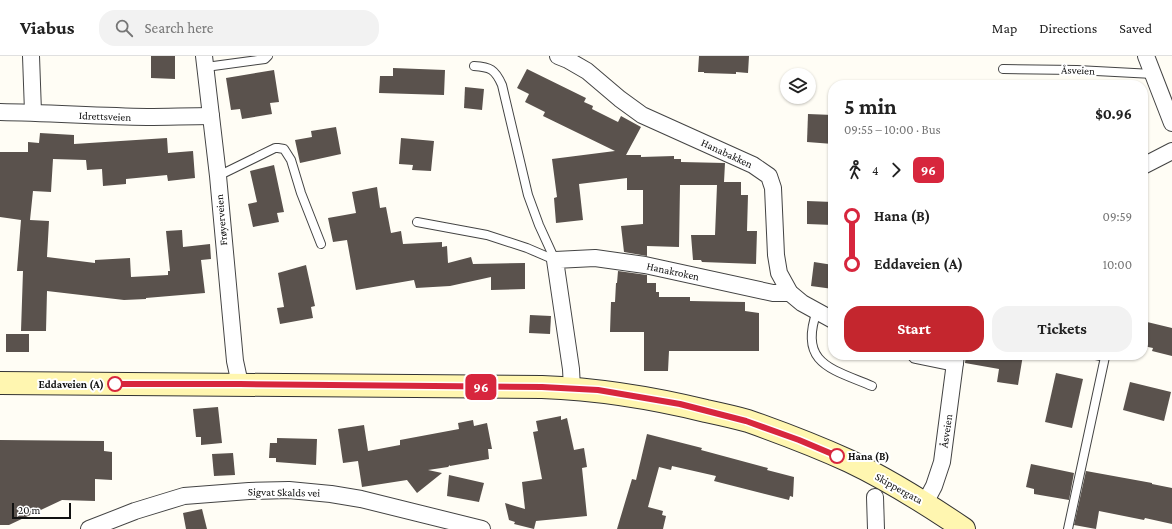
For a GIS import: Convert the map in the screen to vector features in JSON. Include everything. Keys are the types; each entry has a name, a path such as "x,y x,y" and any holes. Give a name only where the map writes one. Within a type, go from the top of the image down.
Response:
{"main road":[{"name":"Skippergata","path":"0,383 240,384 572,388 598,390 680,404 746,421 799,440 890,482 964,529"}],"street":[{"path":"31,56 32,112"},
{"name":"Hanabakken","path":"558,56 587,71 620,100 642,115 753,165 769,176 774,188 776,255 779,273 790,293 802,303 828,317"},
{"path":"1146,56 1172,123"},
{"name":"Frøyerveien","path":"205,62 218,176 234,361 240,384"},
{"name":"Idrettsveien","path":"0,112 148,117 211,116"},
{"path":"1148,164 1172,152"},
{"name":"Hanakroken","path":"555,260 595,258 645,266 773,293 790,293"},
{"path":"555,260 571,369 572,388"},
{"name":"Åsveien","path":"925,503 934,486 942,462 956,360"},
{"name":"Sigvat Skalds vei","path":"89,529 135,511 184,496 249,491 289,490 331,494 361,499 482,529"},
{"path":"875,497 876,529"}],"lane":[{"path":"205,62 265,59 268,56"},
{"path":"474,66 487,67 491,69 498,76 502,85 528,195 555,260"},
{"name":"Åsveien","path":"1003,69 1077,70 1153,74"},
{"path":"218,176 275,148 284,149 292,160 301,193 321,244"},
{"name":"Hanakroken","path":"417,222 487,235 527,248 555,260"},
{"path":"817,311 812,323 811,342 821,363 872,386"},
{"path":"1068,529 1103,360"}],"building":[{"path":"151,56 175,56 175,79 151,78"},
{"path":"699,56 749,56 748,73 736,72 736,74 698,72"},
{"path":"393,68 445,70 444,95 379,93 380,76 393,76"},
{"path":"527,69 586,98 584,102 593,106 592,109 618,122 621,116 641,127 626,155 641,155 641,157 674,156 674,159 681,159 681,162 725,163 724,182 741,182 741,195 748,195 747,231 757,231 756,264 702,262 701,260 693,260 691,235 715,235 717,185 680,185 679,247 647,246 647,256 624,252 621,226 643,224 643,190 627,190 627,178 579,184 583,220 556,223 554,198 557,197 552,159 615,151 543,116 545,112 525,102 529,94 517,88"},
{"path":"274,70 279,102 270,103 272,114 242,119 240,109 231,110 226,78"},
{"path":"465,87 484,89 482,110 464,108"},
{"path":"808,114 828,115 828,144 807,142"},
{"path":"336,127 341,154 300,163 295,140 312,137 311,131"},
{"path":"40,133 74,135 74,144 167,138 168,153 193,151 195,178 168,181 167,175 126,179 126,184 103,186 102,169 87,170 86,160 53,159 51,192 33,191 30,220 49,221 47,257 95,263 95,260 130,258 131,277 168,275 168,271 170,271 166,231 182,230 183,247 210,244 211,259 201,260 205,293 124,300 47,291 46,331 21,331 23,271 17,271 21,220 0,217 0,152 28,152 28,142 39,143"},
{"path":"401,138 434,141 431,171 412,170 413,165 399,164"},
{"path":"274,165 284,212 277,213 279,222 253,227 248,204 257,202 250,171"},
{"path":"377,187 380,208 386,207 391,233 401,231 403,244 442,242 442,247 447,246 448,263 471,257 473,264 525,263 525,289 491,290 491,277 450,286 416,288 414,280 356,290 347,240 333,242 328,218 356,213 352,192"},
{"path":"807,201 828,202 828,225 807,224"},
{"path":"814,262 828,264 828,288 811,286"},
{"path":"306,265 315,306 311,307 313,318 280,324 277,308 284,307 278,273"},
{"path":"618,271 647,275 647,283 656,283 656,292 659,292 659,297 690,297 690,301 745,302 745,311 759,313 759,351 669,351 668,371 644,371 644,332 610,332 611,302 615,302"},
{"path":"530,315 551,316 550,334 529,333"},
{"path":"1148,322 1172,328 1172,356 1152,351 1153,348 1148,347"},
{"path":"6,334 29,334 29,352 6,352"},
{"path":"965,360 1022,360 1018,385 997,382 999,369 965,363"},
{"path":"1056,373 1083,379 1072,428 1045,422"},
{"path":"1130,382 1171,392 1164,421 1123,410"},
{"path":"218,407 222,443 201,445 201,437 196,437 193,409"},
{"path":"561,416 561,420 567,418 574,450 584,448 587,467 582,468 587,516 536,521 534,529 514,524 515,522 509,520 505,503 525,509 522,482 542,479 533,432 538,431 536,421"},
{"path":"473,420 474,426 487,423 492,449 488,449 489,459 428,470 442,473 417,493 407,480 362,487 358,461 343,463 338,429 364,425 368,451 400,445 400,440 459,429 458,423"},
{"path":"647,434 702,448 701,450 768,468 767,470 794,477 793,497 790,496 789,500 714,481 716,476 672,466 671,470 659,467 648,507 663,511 662,515 666,516 663,529 617,529 632,479 636,480"},
{"path":"277,438 317,439 316,465 276,462 276,458 269,458 270,443 277,443"},
{"path":"0,440 104,441 104,451 112,452 112,480 95,479 95,501 62,500 9,525 0,525"},
{"path":"233,453 235,475 214,476 212,454"},
{"path":"1031,464 1074,473 1069,500 1034,494 1034,489 1026,487"},
{"path":"1086,471 1172,488 1172,524 1099,511 1096,529 1074,525"},
{"path":"449,475 484,483 479,502 447,496"},
{"path":"202,509 207,529 186,529 183,513"}],"bus line":[{"name":"96","path":"115,384 481,386 598,390 680,404 746,421 799,440 837,456"}],"place":[{"name":"Eddaveien (A)","path":"115,384"},
{"name":"Hana (B)","path":"837,456"}]}
